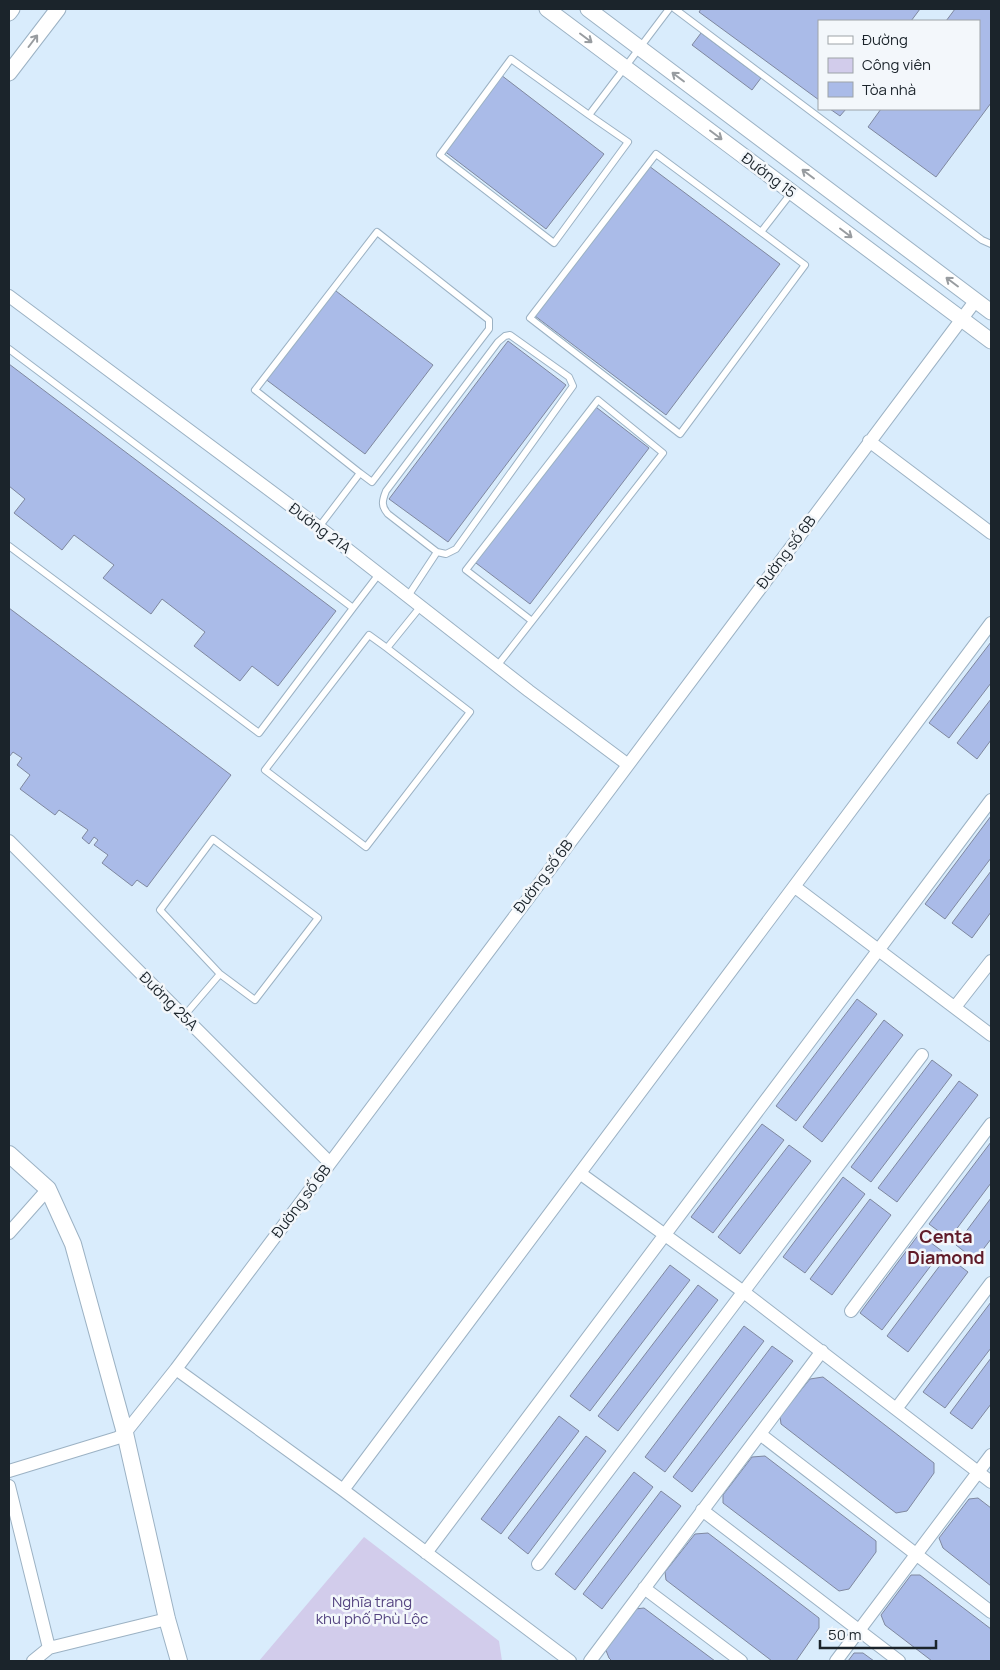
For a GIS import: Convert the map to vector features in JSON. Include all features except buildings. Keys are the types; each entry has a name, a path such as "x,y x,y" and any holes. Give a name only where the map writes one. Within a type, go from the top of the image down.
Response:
{"main road":[{"path":"9,1154 48,1189 73,1244 124,1433 167,1618 179,1661"}],"street":[{"path":"9,12 12,9"},
{"path":"9,73 58,9"},
{"name":"Đường 15","path":"547,9 991,342"},
{"name":"Đường 15","path":"588,9 991,312"},
{"name":"Đường 21A","path":"9,296 319,527 497,666 627,764"},
{"name":"Đường số 6B","path":"124,1433 176,1369 329,1162 976,300"},
{"path":"869,441 991,533"},
{"path":"343,1490 991,623"},
{"path":"426,1553 991,800"},
{"name":"Đường 25A","path":"9,841 329,1162"},
{"path":"795,887 991,1035"},
{"path":"955,1007 991,961"},
{"path":"538,1564 745,1293 922,1055"},
{"path":"851,1311 991,1124"},
{"path":"581,1174 745,1293 991,1482"},
{"path":"9,1233 48,1189"},
{"path":"896,1409 991,1283"},
{"path":"590,1661 822,1351"},
{"path":"176,1369 343,1490 570,1661"},
{"path":"9,1471 103,1444 124,1433"},
{"path":"760,1434 991,1612"},
{"path":"836,1661 991,1455"},
{"path":"9,1486 49,1648"},
{"path":"702,1510 898,1661"},
{"path":"644,1588 740,1661"},
{"path":"33,1661 49,1648 167,1618"}],"lane":[{"path":"590,115 669,9"},
{"path":"675,9 982,240 991,244"},
{"path":"511,60 590,115 628,142 554,243 440,154 511,60"},
{"path":"656,154 761,232 805,265 680,434 530,318 656,154"},
{"path":"761,232 792,192"},
{"path":"377,232 489,320 489,329 372,482 360,473 255,390 377,232"},
{"path":"510,335 569,377 573,386 456,549 446,554 437,552 388,514 382,507 382,500 386,491 498,342 505,336 510,335"},
{"path":"9,349 352,608"},
{"path":"497,666 663,453 598,400 466,570 532,621"},
{"path":"319,527 360,473"},
{"path":"9,546 258,733 379,574"},
{"path":"408,596 437,552"},
{"path":"387,648 421,606"},
{"path":"370,634 387,648 470,712 366,847 265,770 370,634"},
{"path":"213,839 318,918 255,1000 220,974 160,910 213,839"},
{"path":"184,1016 220,974"}],"green space":[{"name":"Nghĩa trang khu phố Phù Lộc","path":"364,1537 499,1641 502,1661 259,1661"}],"district":[{"name":"Centa Diamond","path":"946,1246"}]}
